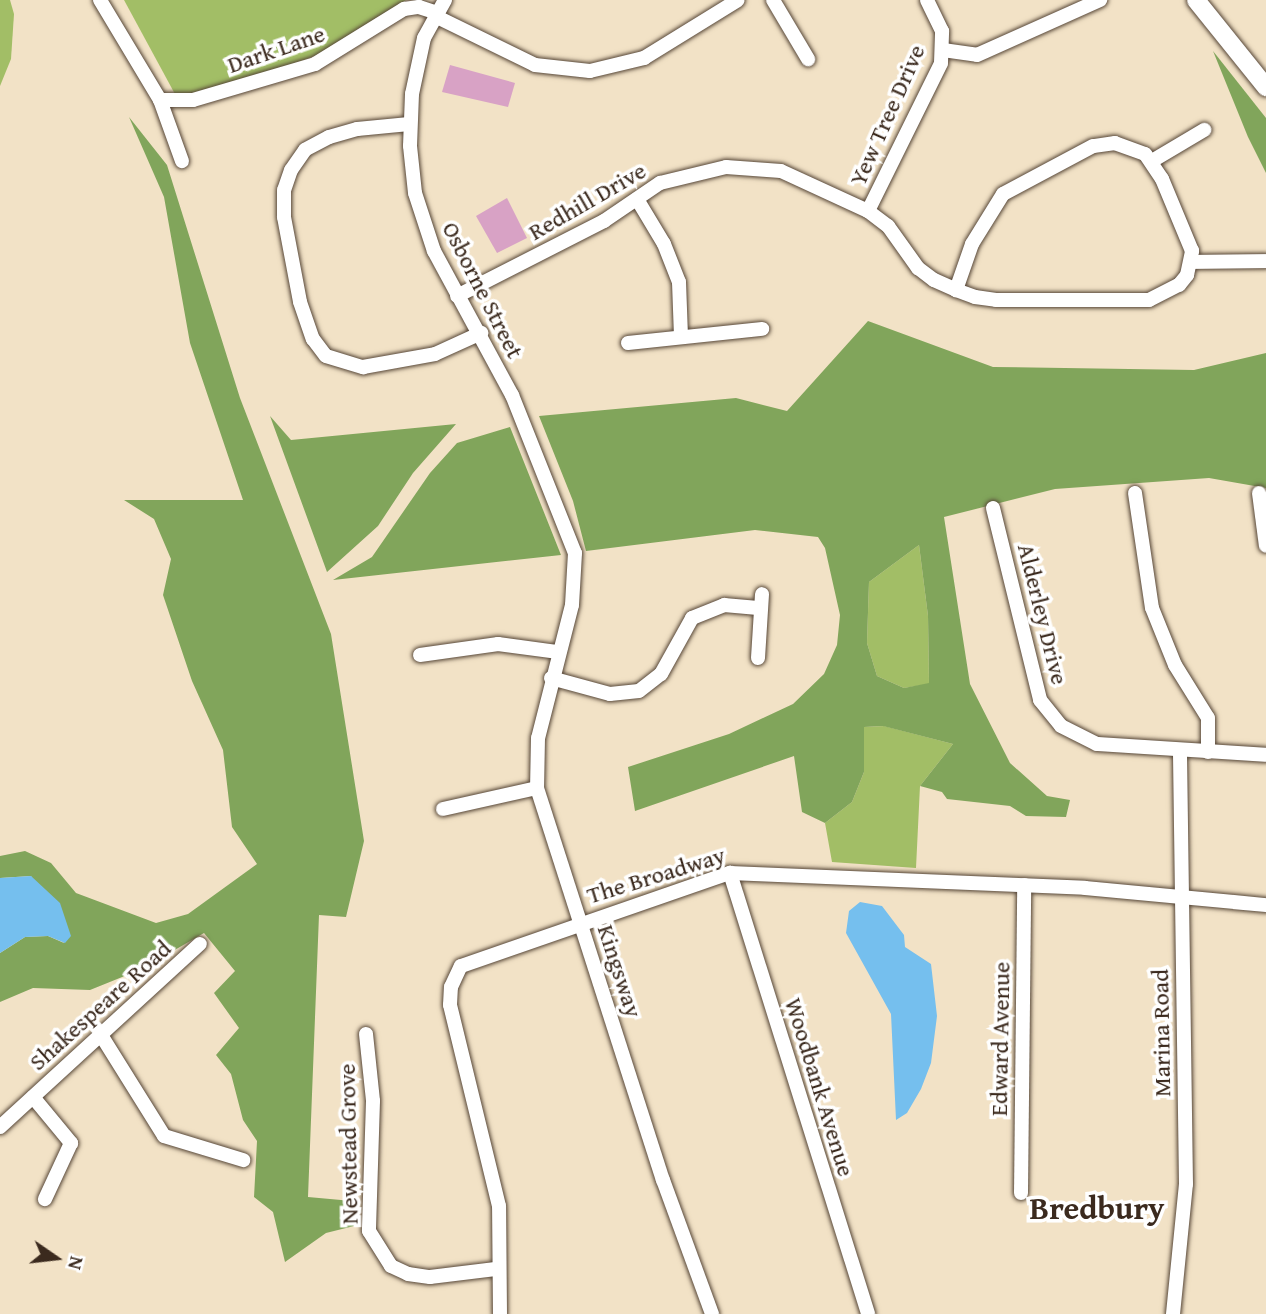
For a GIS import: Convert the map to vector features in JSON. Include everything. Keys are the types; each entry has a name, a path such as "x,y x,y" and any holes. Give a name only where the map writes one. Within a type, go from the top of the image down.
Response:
{"main road":[{"path":"1196,0 1265,84"}],"street":[{"path":"100,0 160,100 182,161"},
{"name":"Osborne Street","path":"445,0 436,15 416,65 409,124 420,214 457,296 481,333 520,413 575,553"},
{"path":"436,15 535,65 590,71 644,58 738,0"},
{"path":"773,0 808,59"},
{"name":"Yew Tree Drive","path":"868,211 943,50 939,19 927,0"},
{"path":"943,50 977,55 1100,0"},
{"name":"Dark Lane","path":"160,100 193,100 316,64 404,9 419,7 436,15"},
{"path":"409,124 357,129 329,137 305,150 291,170 284,190 284,216 300,302 313,339 326,356 363,367 435,355 481,333"},
{"path":"1152,162 1204,130"},
{"path":"956,290 972,244 1003,194 1093,146 1115,143 1134,148 1152,162 1190,239 1193,262 1266,261"},
{"name":"Redhill Drive","path":"457,296 530,261 660,183 726,167 781,171 868,211 888,226 918,268 956,290 996,300 1149,300 1179,285 1193,262"},
{"path":"637,199 664,244 679,282 681,337"},
{"path":"628,343 762,328"},
{"path":"1135,493 1152,608 1175,666 1208,718 1208,752"},
{"path":"1259,493 1266,546"},
{"name":"Alderley Drive","path":"993,508 1040,700 1061,726 1097,744 1266,755"},
{"name":"Kingsway","path":"575,553 572,605 551,678 538,738 537,788 712,1314"},
{"path":"551,678 610,694 639,691 662,674 692,618 724,605 761,601 758,658"},
{"path":"420,655 498,644 558,652"},
{"name":"Marina Road","path":"1173,1314 1186,1184 1181,898 1184,813 1180,751"},
{"path":"443,809 537,788"},
{"name":"The Broadway","path":"500,1314 496,1269 499,1206 462,1066 450,987 461,966 580,922 730,873 1024,885 1266,905"},
{"name":"Woodbank Avenue","path":"730,873 868,1314"},
{"name":"Edward Avenue","path":"1021,1193 1024,885"},
{"name":"Shakespeare Road","path":"0,1128 200,944"},
{"name":"Newstead Grove","path":"366,1034 373,1101 369,1231 391,1266 408,1273 430,1277 496,1269"},
{"path":"100,1035 164,1136 243,1160"},
{"path":"33,1097 71,1143 45,1199"}],"green space":[{"path":"0,0 10,0 14,14 11,59 0,86"},
{"path":"124,0 406,0 317,55 218,92 176,96"},
{"path":"1213,51 1266,118 1266,173 1248,137"},
{"path":"129,117 167,165 240,398 331,634 364,841 346,917 319,915 308,1197 352,1201 358,1225 326,1233 285,1262 273,1212 254,1197 257,1141 243,1120 231,1074 216,1055 239,1028 214,993 235,971 204,933 142,969 90,990 33,988 0,1002 0,953 25,937 48,936 64,943 31,876 0,878 0,856 25,851 51,863 76,893 156,923 188,914 257,864 232,827 223,750 192,681 163,595 171,559 154,519 124,500 243,500 190,343 164,197"},
{"path":"868,321 993,367 1194,370 1266,353 1266,488 1209,478 1055,489 944,517 970,684 1010,763 1047,796 1070,800 1066,817 1026,816 1010,806 947,799 942,792 920,786 953,744 883,726 864,727 864,772 852,802 825,823 802,812 794,756 635,811 628,767 729,734 793,704 824,674 837,645 840,615 825,548 818,537 755,530 586,551 573,501 539,416 736,398 787,411","holes":["919,545 928,616 929,683 904,688 877,676 867,643 869,582"]},
{"path":"270,416 291,440 456,424 413,473 378,526 327,572"},
{"path":"510,427 561,555 333,580 372,557 430,473 457,443"},
{"path":"919,545 928,616 929,684 904,688 877,676 867,643 869,582"},
{"path":"884,726 953,744 920,786 916,868 832,862 825,823 852,802 864,772 864,727"}],"water":[{"path":"31,876 60,903 71,936 65,943 48,936 25,937 0,953 0,878"},
{"path":"860,902 882,906 904,935 905,947 931,964 937,1016 931,1063 921,1089 907,1113 896,1120 891,1014 846,933 849,911"}],"building":[{"path":"450,65 515,83 508,107 442,92"},
{"path":"507,198 527,238 497,253 476,216"}],"district":[{"name":"Bredbury","path":"1097,1208"}]}
